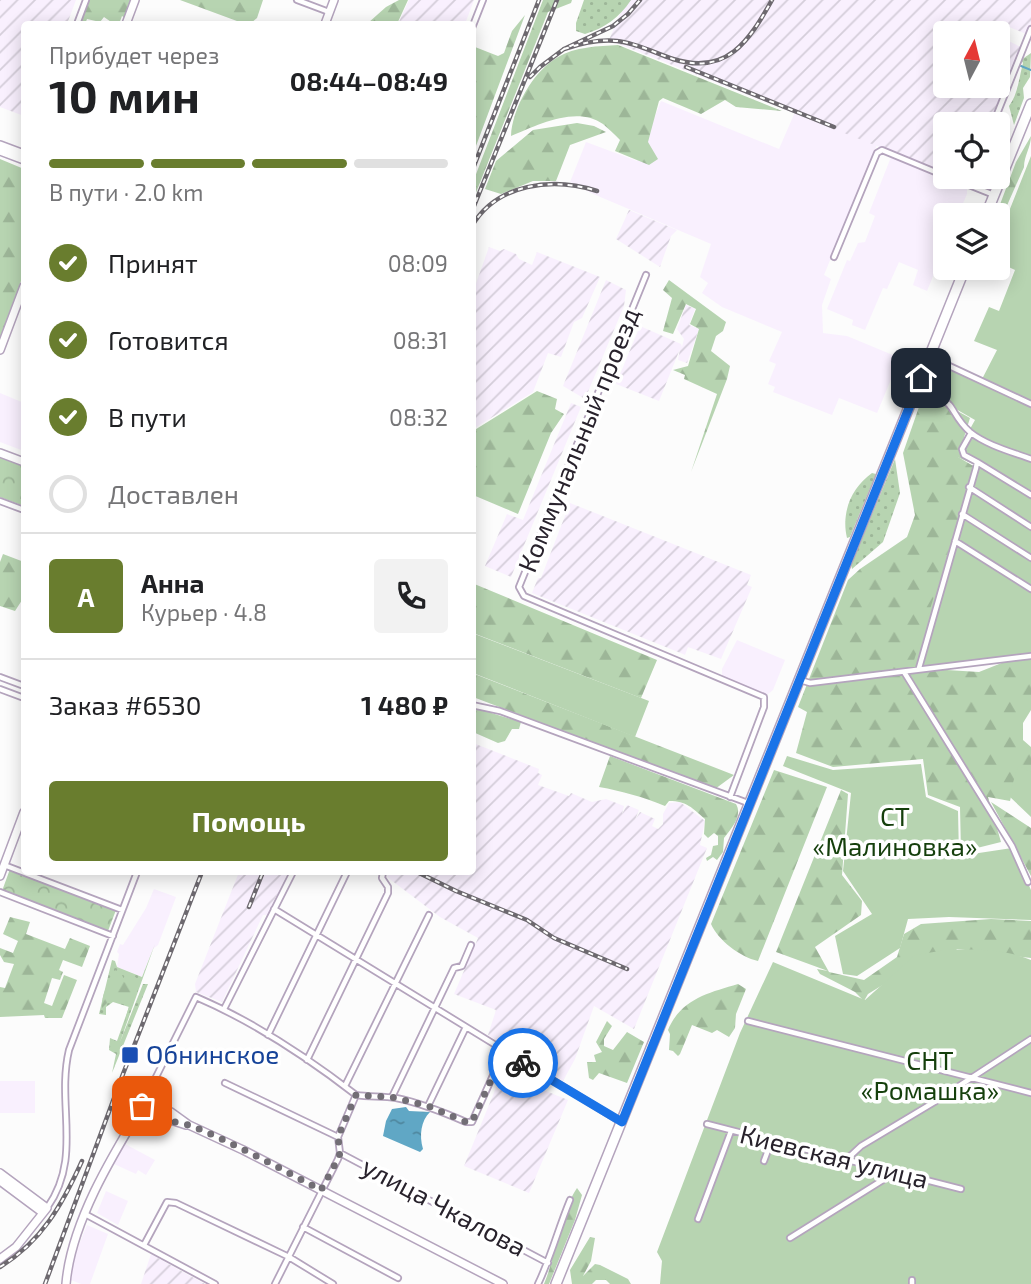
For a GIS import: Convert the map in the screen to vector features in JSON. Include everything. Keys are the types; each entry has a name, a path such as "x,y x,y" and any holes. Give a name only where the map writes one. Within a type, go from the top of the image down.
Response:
{"highway":[{"path":"991,203 1031,104"},
{"path":"556,1284 960,280"}],"main road":[{"path":"127,21 135,0"},
{"path":"326,21 334,0"},
{"path":"0,145 21,156"},
{"path":"0,150 21,157"},
{"path":"0,350 21,294"},
{"path":"0,453 21,462"},
{"path":"0,876 21,820"},
{"path":"66,1284 69,1258 85,1214 144,1106 189,1125 321,1190 503,1284"},
{"path":"0,1173 45,1210"},
{"path":"0,1181 45,1210"},
{"path":"0,1259 16,1247 45,1210"}],"street":[{"path":"78,21 86,0"},
{"path":"297,0 330,12"},
{"path":"475,21 484,0"},
{"path":"998,112 1031,29"},
{"path":"834,257 877,153 882,150 933,171"},
{"path":"979,189 995,195"},
{"name":"Коммунальный проезд","path":"646,275 519,587 524,596 764,697 764,707 730,797"},
{"path":"930,357 1031,404"},
{"path":"913,399 934,396 948,402 971,433 1031,459"},
{"path":"971,433 962,449 964,455 1031,495"},
{"path":"919,668 977,462"},
{"path":"969,487 1031,527"},
{"path":"0,501 21,509"},
{"path":"962,514 1031,558"},
{"path":"955,541 1031,589"},
{"path":"799,680 810,683 1031,656"},
{"path":"904,672 1012,846 1028,882"},
{"path":"0,677 21,685"},
{"path":"0,689 21,697"},
{"path":"476,706 500,711 750,803"},
{"path":"4,865 21,872"},
{"path":"30,875 122,911"},
{"path":"45,1210 62,1182 66,1163 66,1066 69,1050 136,875"},
{"path":"224,1009 291,875"},
{"path":"268,1035 346,875"},
{"path":"307,1060 388,892 382,875"},
{"path":"0,892 113,936"},
{"path":"274,909 622,1122"},
{"path":"345,1086 429,915"},
{"path":"391,1097 454,968 462,966 471,945"},
{"path":"144,1106 195,997 224,1009 268,1035 356,1095 391,1097 428,1106 466,1122 472,1122 504,1051"},
{"path":"748,1021 1031,1093"},
{"path":"428,1106 466,1027"},
{"path":"845,1160 861,1146 1031,1039"},
{"name":"улица Чкалова","path":"225,1083 338,1137"},
{"path":"275,1284 340,1153 338,1137 356,1095"},
{"name":"Киевская улица","path":"707,1124 961,1189"},
{"path":"698,1219 732,1131"},
{"path":"764,1161 771,1142"},
{"name":"улица Чкалова","path":"340,1153 548,1263"},
{"path":"790,1238 894,1173"},
{"path":"538,1284 570,1200"},
{"path":"144,1245 167,1202 176,1203 289,1257 333,1284"},
{"path":"85,1214 215,1284"},
{"path":"303,1227 398,1278"}],"shaded area":[{"path":"0,0 76,0 68,21 21,21 21,115 0,107"},
{"path":"409,0 474,0 466,21 399,21"},
{"path":"626,0 1031,0 1031,23 1026,34 1010,27 1010,21 933,21 933,98 1000,98 994,112 933,112 933,168 609,40"},
{"path":"1010,42 1021,47 1010,73"},
{"path":"661,101 779,149 795,112 877,145 824,275 831,279 822,305 823,333 847,336 900,358 877,413 839,398 832,415 773,392 775,387 768,384 776,364 769,361 782,332 722,307 702,293 708,283 700,277 711,244 570,182 586,142 637,161"},
{"path":"891,157 933,175 933,189 967,189 963,203 933,203 933,276 927,291 913,285 918,270 899,262 887,289 883,288 865,330 852,325 853,320 827,309 847,260 850,261 858,243 865,242 875,216 869,213"},
{"path":"629,210 677,230 671,236 660,267 616,239"},
{"path":"489,247 516,254 519,259 532,265 537,252 600,277 582,318 574,322 561,357 548,353 533,392 476,427 476,284"},
{"path":"606,280 626,290 624,306 585,399 563,386"},
{"path":"686,305 695,309 689,325 699,329 687,363 678,360 680,349 659,401 616,384 640,326 681,344 682,347 684,339 677,329"},
{"path":"0,393 21,402 21,450 0,442"},
{"path":"571,403 581,407 511,577 485,566 507,514 523,520"},
{"path":"570,503 751,575 747,585 752,587 721,659 688,647 685,655 532,593 538,578 541,578"},
{"path":"737,640 785,660 773,690 767,695 722,676 722,669"},
{"path":"476,744 539,769 538,773 542,775 538,785 569,796 571,793 592,802 606,799 624,806 622,814 627,805 639,810 635,820 640,812 655,819 652,826 658,829 663,824 663,814 669,803 680,802 705,821 700,845 707,848 634,1029 594,1006 575,1059 563,1081 488,1035 496,1010 454,994 478,938 440,917 387,877 476,875"},
{"path":"238,875 287,875 267,915 263,915 222,1002 196,992 195,984"},
{"path":"154,889 176,897 158,945 153,949 142,977 117,967 117,952 146,908"},
{"path":"502,1073 568,1100 529,1193 464,1166"},
{"path":"0,1081 35,1081 35,1113 0,1113"},
{"path":"125,1144 155,1160 146,1175 138,1170 136,1174 114,1164"},
{"path":"106,1191 128,1201 118,1225 97,1213"},
{"path":"87,1225 108,1234 90,1284 81,1284 71,1280 74,1257"},
{"path":"151,1254 172,1266 205,1284 141,1284"}],"green space":[{"path":"89,0 132,0 125,18 122,16 120,21 110,21 104,17 101,21 80,21"},
{"path":"180,0 263,0 254,21 237,21"},
{"path":"399,0 408,0 398,21 370,21"},
{"path":"543,0 572,0 571,3 548,12 476,192 476,174"},
{"path":"584,0 631,0 611,22 585,34 576,31"},
{"path":"525,15 476,146 476,47 498,56 504,53 512,31"},
{"path":"618,45 782,111 736,107 725,100 701,114 663,98 659,101 648,142 658,159 649,165 615,151 620,140 603,124 581,116 557,119 511,136 520,103 532,81 549,63 571,51"},
{"path":"1031,53 1030,77 1023,88 1024,98 1014,125 1009,106 1018,86 1023,63 1021,60"},
{"path":"577,123 594,126 606,132 570,145 556,181 533,181 501,194 485,189 496,161 533,130"},
{"path":"1031,136 1024,167 1008,203 1001,203 1006,189 1010,189 1010,178"},
{"path":"1031,156 1031,654 911,670 975,465 955,456 975,420 940,400 945,388 941,384 949,368 980,383 997,350 974,341 989,307 999,311 1015,270 1010,268 1010,209"},
{"path":"0,159 21,168 21,281 0,338"},
{"path":"669,280 726,322 723,331 716,336 711,351 730,366 727,379 691,472 717,394 684,379 685,375 673,370 688,366 699,329 690,324 696,309 686,304 673,334 663,331 672,298 663,290"},
{"path":"537,391 557,399 555,409 564,414 551,433 518,514 476,496 476,429"},
{"path":"943,403 970,418 958,457 975,467 915,668 979,672 1019,656 1031,657 1031,710 1023,723 1023,740 1031,747 1031,783 1013,788 1010,801 988,797 1001,842 961,852 960,807 928,795 923,759 833,767 796,753 807,712 798,707 848,580 907,537 915,515 903,453 920,404 934,408"},
{"path":"0,455 21,464 21,505 0,497"},
{"path":"895,459 900,493 883,542 852,569 851,565"},
{"path":"872,473 876,474 850,537 847,538 845,519 849,502 858,486"},
{"path":"3,554 21,561 21,602 15,611 0,606 0,562"},
{"path":"476,585 657,660 641,698 476,634"},
{"path":"476,635 649,701 635,737 476,674"},
{"path":"476,675 734,775 715,789 476,698"},
{"path":"476,708 521,722 519,729 512,729 505,741 498,743 476,733"},
{"path":"610,756 736,804 737,818 724,838 723,852 717,860 713,857 707,861 706,858 711,855 713,846 718,845 718,836 714,833 708,838 704,834 705,819 689,806 669,801 665,806 599,787"},
{"name":"СТ «Малиновка»","path":"787,756 833,770 921,764 926,797 958,811 959,856 1012,848 1031,890 1031,920 949,917 908,919 900,948 857,976 843,974 835,936 872,914 843,871 851,793 783,766"},
{"path":"1018,766 1031,772 1031,817 1009,796"},
{"path":"774,770 827,787 758,961 730,947 711,924"},
{"path":"841,790 848,794 842,875 862,901 861,915 815,947 829,972 864,980 897,957 904,934 921,924 991,919 1031,921 1031,958 957,949 948,960 936,952 868,994 864,1001 855,992 820,974 817,969 828,971 776,952"},
{"path":"991,802 1031,828 1031,876"},
{"path":"10,869 116,910 108,931 2,891"},
{"path":"10,917 30,922 26,934 65,949 70,938 90,946 82,967 63,960 59,970 63,972 60,980 52,978 44,1003 52,1006 64,975 77,980 62,1018 45,1018 44,1015 0,1017 0,987 5,988 14,964 4,962 0,948 13,953 18,941 3,934"},
{"path":"155,944 120,1042 143,984 148,984 112,1073 116,1054 109,1050 110,1038 117,1041 129,1007 113,1002 106,1007 106,1015 99,1014 112,960 117,967 142,977"},
{"name":"СНТ «Ромашка»","path":"946,950 1000,952 1031,960 1031,1284 660,1284 662,1261 657,1252 740,1033 773,962 865,1000 915,955"},
{"path":"115,970 121,973 126,983 129,976 133,975 141,982 124,1024 129,1006 110,1000 102,1008 105,990 117,978"},
{"path":"738,984 746,989 736,1014 735,1028 729,1037 717,1030 712,1033 692,1025 680,1054 678,1056 669,1050 668,1030 680,1011 697,999"},
{"path":"607,1021 612,1026 604,1039 604,1046 613,1050 627,1032 644,1042 627,1083 599,1073 593,1080 589,1078 587,1062 596,1062 594,1055 602,1052 596,1042"},
{"path":"577,1188 582,1195 575,1220 549,1284 544,1284 566,1211"},
{"path":"590,1237 595,1238 591,1261 583,1276 595,1264 628,1279 631,1284 610,1284 606,1280 596,1280 592,1284 572,1284 570,1270"}],"water":[{"path":"406,1107 409,1111 430,1112 423,1124 423,1149 420,1152 383,1136 392,1109"}],"waterway":[{"path":"1021,66 1031,70"}],"railway":[{"path":"476,161 539,0"},
{"path":"476,201 557,0"},
{"path":"530,77 564,49 613,26 640,0"},
{"path":"564,49 590,42 617,41 673,59 708,63 722,59 745,41 772,0"},
{"path":"686,67 834,127"},
{"path":"476,221 496,200 527,187 562,185 597,191"},
{"path":"45,1284 201,875"},
{"path":"249,907 262,875"},
{"path":"423,875 527,920 554,938 627,969"},
{"path":"0,1267 39,1234 67,1192 82,1161"}],"way so far":[{"path":"142,1106 146,1112 189,1125 321,1190 338,1159 338,1137 356,1095 391,1097 428,1106 472,1122 504,1051 523,1063"}],"place":[{"name":"Обнинское","path":"130,1055"}],"route":[{"path":"523,1063 622,1122 921,378"}]}
